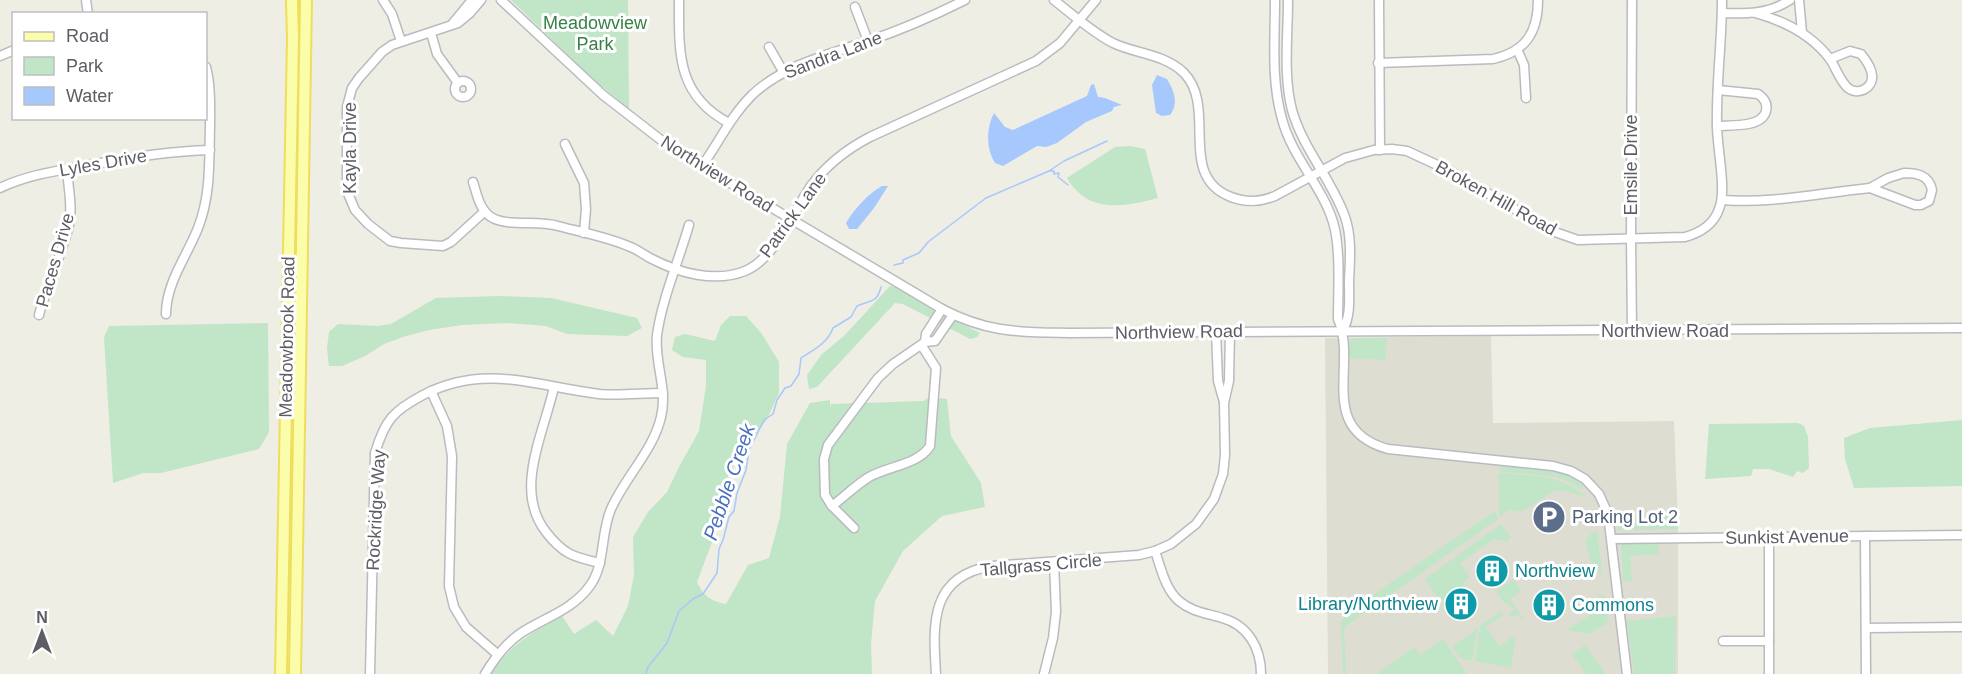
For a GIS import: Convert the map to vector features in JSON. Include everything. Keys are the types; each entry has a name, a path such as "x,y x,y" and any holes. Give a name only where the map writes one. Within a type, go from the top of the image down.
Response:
{"main road":[{"name":"Meadowbrook Road","path":"281,674 292,0"},
{"name":"Meadowbrook Road","path":"295,674 306,0"}],"street":[{"path":"382,0 392,14 401,41"},
{"path":"451,27 472,0"},
{"name":"Kayla Drive","path":"481,0 466,18 451,27 401,41 382,52 359,78 348,98 347,191 354,210 380,235 390,241 401,243 443,246 451,242 484,212"},
{"name":"Northview Road","path":"501,0 603,95 670,147 942,309 986,328 1016,332 1962,328"},
{"path":"679,0 679,50 685,76 700,102 729,123"},
{"name":"Sandra Lane","path":"702,166 729,123 753,94 784,72 919,22 965,0"},
{"path":"1054,0 1112,42 1167,61 1186,75 1197,94 1202,166 1210,182 1226,195 1243,201 1263,200 1310,177"},
{"name":"Patrick Lane","path":"484,212 499,221 538,222 584,232 631,247 653,260 695,274 720,276 745,271 766,256 821,174 849,149 870,137 1030,65 1060,43 1096,0"},
{"path":"1275,0 1275,84 1278,103 1285,129 1334,223 1338,319 1343,330 1344,406 1350,422 1364,437 1376,445 1395,451 1553,466 1571,471 1585,479 1599,494 1608,514 1627,674"},
{"path":"1288,0 1288,83 1297,124 1345,216 1349,237 1349,319 1343,330"},
{"path":"1379,0 1380,150"},
{"path":"1378,63 1493,59 1510,55 1529,38 1534,30 1538,14 1538,0"},
{"name":"Emsile Drive","path":"1632,0 1630,237 1632,331"},
{"path":"1722,0 1717,126 1722,200 1753,202 1780,200 1870,188 1895,175 1912,173 1926,178 1932,189 1929,201 1922,205 1915,205 1870,188"},
{"path":"1722,13 1755,13 1774,8 1790,0"},
{"path":"1799,0 1802,32"},
{"path":"855,7 868,41"},
{"path":"1755,13 1784,22 1802,32 1830,59 1849,89 1861,91 1870,85 1872,71 1859,52 1850,51 1830,59"},
{"path":"431,33 438,54 458,83"},
{"path":"769,47 784,72"},
{"path":"1517,49 1524,65 1526,98"},
{"path":"166,314 168,291 204,212 208,193 210,150 207,73"},
{"path":"1717,126 1758,121 1763,117 1767,106 1764,98 1756,93 1718,90"},
{"path":"1285,129 1297,124"},
{"path":"565,144 584,183 586,209 584,232"},
{"name":"Lyles Drive","path":"0,188 29,177 67,169 145,155 210,150"},
{"name":"Broken Hill Road","path":"1310,177 1345,158 1380,150 1407,151 1450,171 1556,232 1578,240 1693,235 1700,232 1714,219 1722,200"},
{"name":"Paces Drive","path":"39,315 45,290 69,225 67,169"},
{"path":"472,182 484,212"},
{"path":"485,674 497,654 520,634 578,599 590,586 600,563 610,510 650,442 661,417 663,393 658,364 657,337 663,306 690,225"},
{"path":"1337,260 1350,261"},
{"path":"832,506 867,478 919,457 930,446 936,368 924,344 926,334 942,309"},
{"path":"854,528 832,506 825,495 824,459 828,445 878,378 893,364 924,344 935,341 953,315"},
{"name":"Tallgrass Circle","path":"1216,332 1218,381 1224,403"},
{"name":"Tallgrass Circle","path":"936,674 934,632 936,614 945,594 956,581 970,572 984,567 1118,558 1155,551 1185,535 1202,517 1214,499 1224,467 1224,403 1229,381 1230,332"},
{"name":"Rockridge Way","path":"370,674 375,453 382,429 401,407 431,391 465,379 489,377 602,394 663,393"},
{"path":"554,387 533,463 530,492 534,510 537,521 558,548 580,558 600,563"},
{"path":"431,391 447,426 452,456 450,586 454,607 466,627 497,654"},
{"name":"Sunkist Avenue","path":"1612,539 1962,535"},
{"path":"1865,536 1866,674"},
{"path":"1769,538 1769,674"},
{"path":"1155,551 1169,588 1180,602 1196,612 1232,622 1248,634 1260,658 1261,674"},
{"path":"1044,674 1053,638 1056,612 1054,562"},
{"path":"1866,628 1962,627"},
{"path":"1723,641 1769,641"}],"shaded area":[{"path":"1491,336 1493,423 1674,421 1678,525 1678,674 1328,674 1325,338"}],"green space":[{"name":"Meadowview Park","path":"511,0 628,0 629,109 592,78"},
{"path":"1130,146 1145,149 1158,198 1132,204 1096,203 1085,198 1067,178 1115,147"},
{"path":"890,286 898,287 928,307 980,333 977,337 970,339 903,304 895,303 817,387 809,389 807,375 822,354 844,336"},
{"path":"499,296 551,298 637,318 642,328 627,336 567,334 546,326 507,323 462,325 403,337 384,344 365,356 342,366 329,366 327,348 329,332 338,324 377,326 391,324 436,298"},
{"path":"730,316 746,316 762,334 779,362 779,393 766,421 742,450 726,480 720,521 697,582 708,597 726,604 748,565 769,558 780,517 787,444 810,403 830,400 830,408 831,404 924,401 929,397 947,399 951,436 981,483 985,507 942,516 903,551 875,601 871,644 872,674 491,674 514,647 562,616 574,634 596,620 613,636 628,606 634,575 633,537 648,512 667,492 699,431 706,386 706,360 683,357 672,350 675,337 685,334 715,341 721,325"},
{"path":"268,323 269,432 259,449 161,473 143,473 113,483 104,337 109,326"},
{"path":"1352,338 1387,338 1385,360 1349,358 1349,342"},
{"path":"1962,420 1962,486 1854,488 1845,459 1844,438 1870,428"},
{"path":"1798,423 1804,426 1808,437 1809,468 1803,473 1797,471 1793,477 1769,469 1753,469 1751,476 1705,479 1709,424"},
{"path":"1500,466 1565,474 1583,485 1582,490 1557,477 1499,471"},
{"path":"1499,473 1557,480 1577,489 1586,497 1566,491 1554,491 1523,511 1510,510 1499,517"},
{"path":"1495,511 1498,519 1346,626 1344,630 1346,674 1343,674 1341,623 1348,612"},
{"path":"1677,515 1678,529 1618,530 1615,518"},
{"path":"1501,524 1511,538 1507,542 1494,539 1460,563 1470,577 1463,582 1465,586 1440,601 1425,579"},
{"path":"1597,531 1601,575 1591,563 1585,540"},
{"path":"1658,542 1659,554 1630,556 1632,581 1623,582 1621,544"},
{"path":"1513,579 1521,591 1510,599 1523,618 1521,619 1518,614 1512,618 1509,614 1514,610 1508,603 1505,604 1496,592"},
{"path":"1599,595 1605,596 1608,622 1589,634 1567,630 1594,612"},
{"path":"1501,611 1504,615 1486,627 1499,646 1516,635 1511,668 1475,661 1480,626"},
{"path":"1676,616 1675,674 1634,674 1627,621"},
{"path":"1478,628 1472,661 1460,658 1452,647"},
{"path":"1443,639 1467,674 1377,674 1414,647 1420,655"},
{"path":"1585,645 1605,674 1586,674 1572,654"}],"water":[{"path":"1157,75 1167,79 1173,92 1175,102 1170,115 1162,116 1156,113 1152,85"},
{"path":"1094,84 1098,97 1122,105 1086,122 1057,143 1046,147 1037,146 1003,166 995,163 988,138 994,113 1005,127 1013,130 1087,96 1091,85"},
{"path":"882,186 888,186 874,208 857,229 849,229 846,223 853,212 867,197"}],"waterway":[{"name":"Pebble Creek","path":"894,265 903,263 903,260 919,253 928,242 986,198 1049,171 1064,161 1107,141"},
{"path":"1050,171 1054,171 1054,174 1059,173 1058,177 1068,185"},
{"name":"Pebble Creek","path":"646,674 648,667 667,643 679,611 703,594 717,573 719,549 729,517 734,511 737,493 746,470 749,450 764,420 773,414 777,400 799,374 801,358 824,342 833,328 851,317 857,306 875,298 881,287"}],"place":[{"name":"Parking Lot 2","path":"1549,517"},
{"name":"Northview","path":"1492,571"},
{"name":"Library/Northview","path":"1461,604"},
{"name":"Commons","path":"1549,605"}]}
